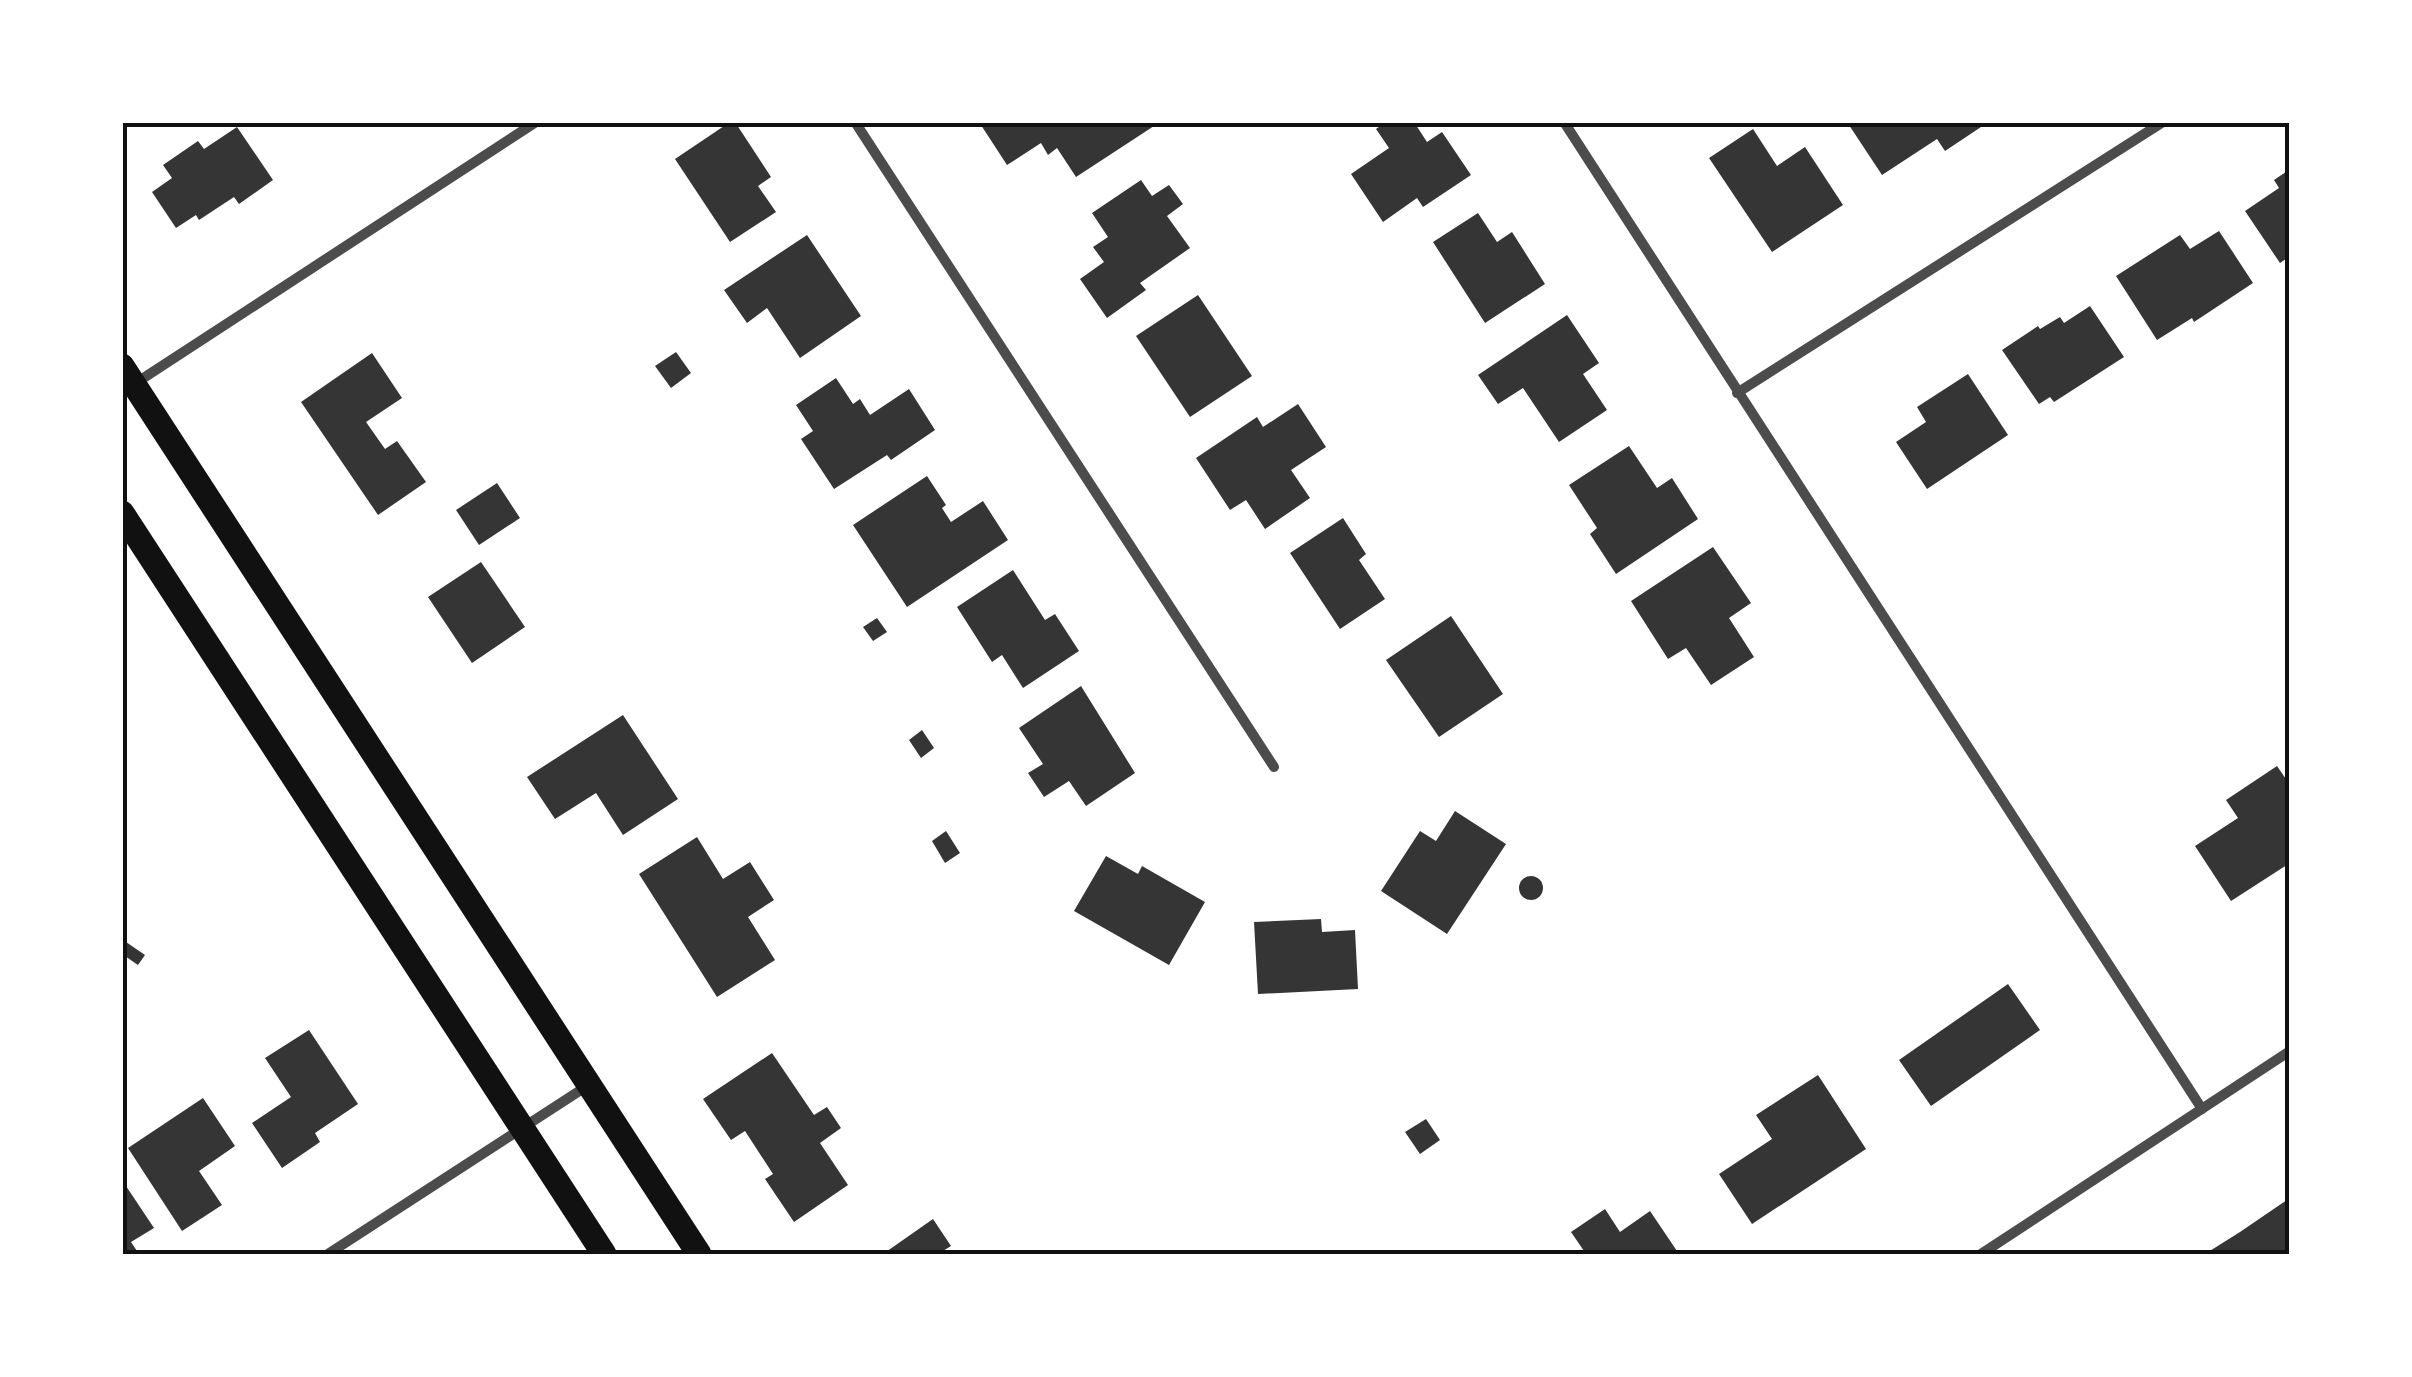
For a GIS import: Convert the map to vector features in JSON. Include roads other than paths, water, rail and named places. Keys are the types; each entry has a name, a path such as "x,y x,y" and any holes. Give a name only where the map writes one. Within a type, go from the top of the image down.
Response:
{"main road":[{"path":"126,380 700,1254"},
{"path":"122,513 604,1254"}],"street":[{"path":"126,380 536,122"},
{"path":"856,122 1274,767"},
{"path":"1564,122 2202,1109"},
{"path":"1737,393 2163,122"},
{"path":"1981,1254 2290,1051"},
{"path":"328,1254 588,1085"}]}
